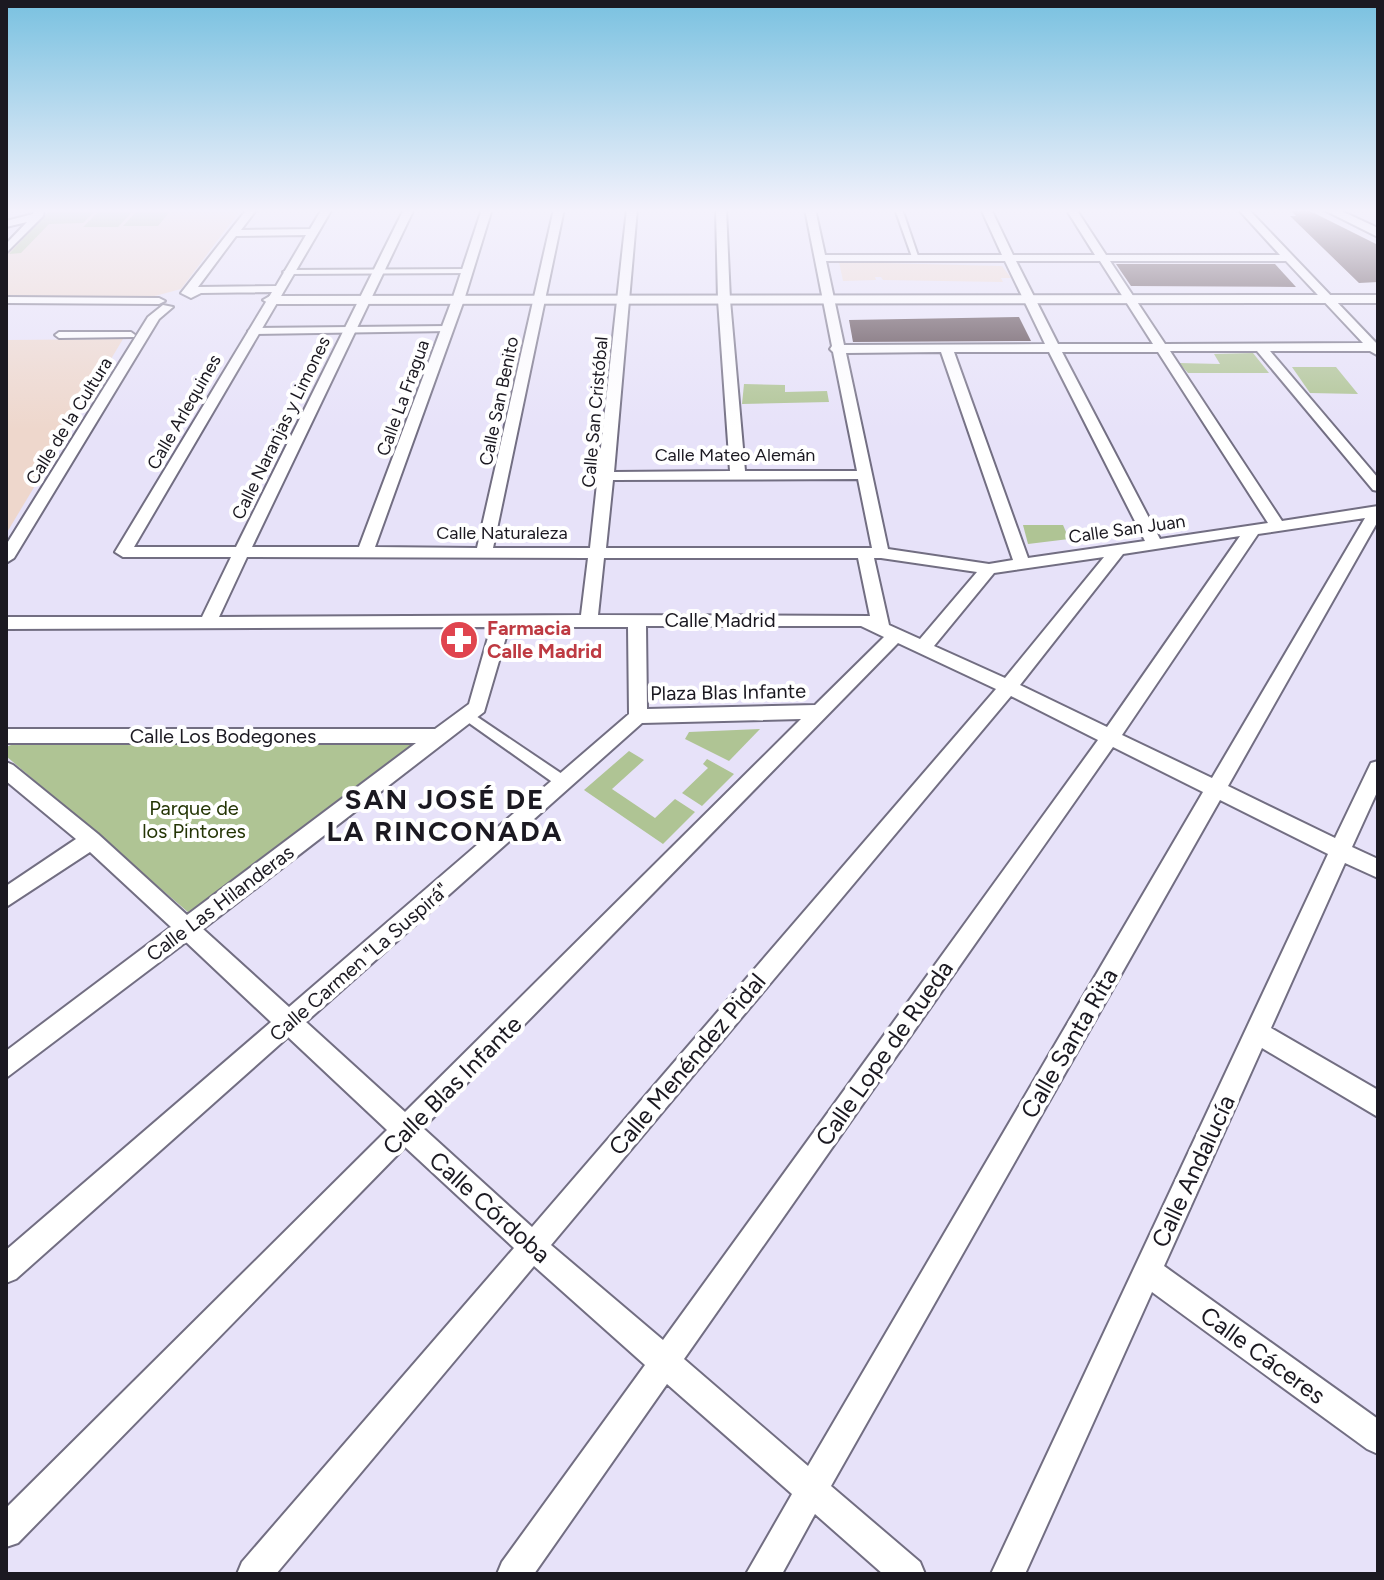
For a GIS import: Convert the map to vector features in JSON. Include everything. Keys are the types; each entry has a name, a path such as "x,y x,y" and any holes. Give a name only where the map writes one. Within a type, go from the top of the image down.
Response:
{"street":[{"path":"190,296 199,283"},
{"name":"Calle Arlequines","path":"123,552 280,283"},
{"name":"Calle Naranjas y Limones","path":"208,621 372,283"},
{"name":"Calle La Fragua","path":"365,553 463,283"},
{"name":"Calle San Benito","path":"484,553 543,283"},
{"name":"Calle San Cristóbal","path":"589,619 607,476 625,283"},
{"path":"723,283 738,475"},
{"path":"824,283 863,475 888,632"},
{"path":"1021,283 1155,545"},
{"path":"1118,283 1278,527"},
{"path":"1312,283 1376,349"},
{"path":"6,300 163,304 190,296 273,294 364,300 1378,299"},
{"name":"Calle de la Cultura","path":"6,558 163,304"},
{"path":"252,331 447,329"},
{"path":"59,335 131,335"},
{"path":"1260,347 1377,503"},
{"path":"946,348 1022,564"},
{"path":"836,349 1376,349"},
{"name":"Calle Mateo Alemán","path":"607,476 863,475"},
{"name":"Calle San Juan","path":"873,553 989,569 1278,527 1377,503"},
{"name":"Calle Santa Rita","path":"763,1574 1377,503"},
{"name":"Calle Lope de Rueda","path":"514,1574 1110,737 1252,531"},
{"name":"Calle Menéndez Pidal","path":"254,1574 1008,687 1117,551"},
{"name":"Calle Naturaleza","path":"123,552 873,553"},
{"path":"923,648 989,569"},
{"name":"Calle Las Hilanderas","path":"6,1066 477,707 502,620"},
{"path":"637,620 638,716"},
{"name":"Calle Madrid","path":"6,623 863,620 1008,687 1378,869"},
{"name":"Calle Blas Infante","path":"6,1531 407,1131 820,712 888,632"},
{"name":"Plaza Blas Infante","path":"638,716 820,712"},
{"path":"467,715 563,782"},
{"name":"Calle Carmen \"La Suspirá\"","path":"6,1269 289,1025 638,716"},
{"name":"Calle Los Bodegones","path":"6,736 441,736"},
{"name":"Calle Andalucía","path":"1008,1574 1378,768"},
{"name":"Calle Córdoba","path":"6,770 91,840 533,1247 810,1493 908,1574"},
{"path":"6,898 91,840"},
{"path":"1256,1032 1378,1104"},
{"name":"Calle Cáceres","path":"1147,1271 1378,1438"}],"shaded area":[{"path":"6,283 186,283 181,289 155,296 6,296"},
{"path":"123,339 6,534 6,340"}],"green space":[{"path":"1253,353 1269,373 1188,373 1179,363 1220,364 1214,354"},
{"path":"1292,367 1336,367 1358,394 1310,393"},
{"path":"744,384 785,385 785,392 827,391 829,402 742,404"},
{"path":"1023,525 1063,525 1069,539 1028,544"},
{"path":"760,729 729,761 685,739 689,732"},
{"name":"Parque de los Pintores","path":"16,743 411,743 413,746 203,909 189,913 6,756 6,747"},
{"path":"629,751 644,760 612,789 655,818 675,799 695,812 663,844 584,790"},
{"path":"707,759 734,774 702,806 682,793 708,768 703,764"}],"building":[{"path":"1129,283 1292,283 1296,287 1131,286"},
{"path":"1019,317 1031,341 853,342 849,320"}],"place":[{"name":"Farmacia Calle Madrid","path":"459,640"}],"district":[{"name":"SAN JOSÉ DE LA RINCONADA","path":"445,815"}]}
